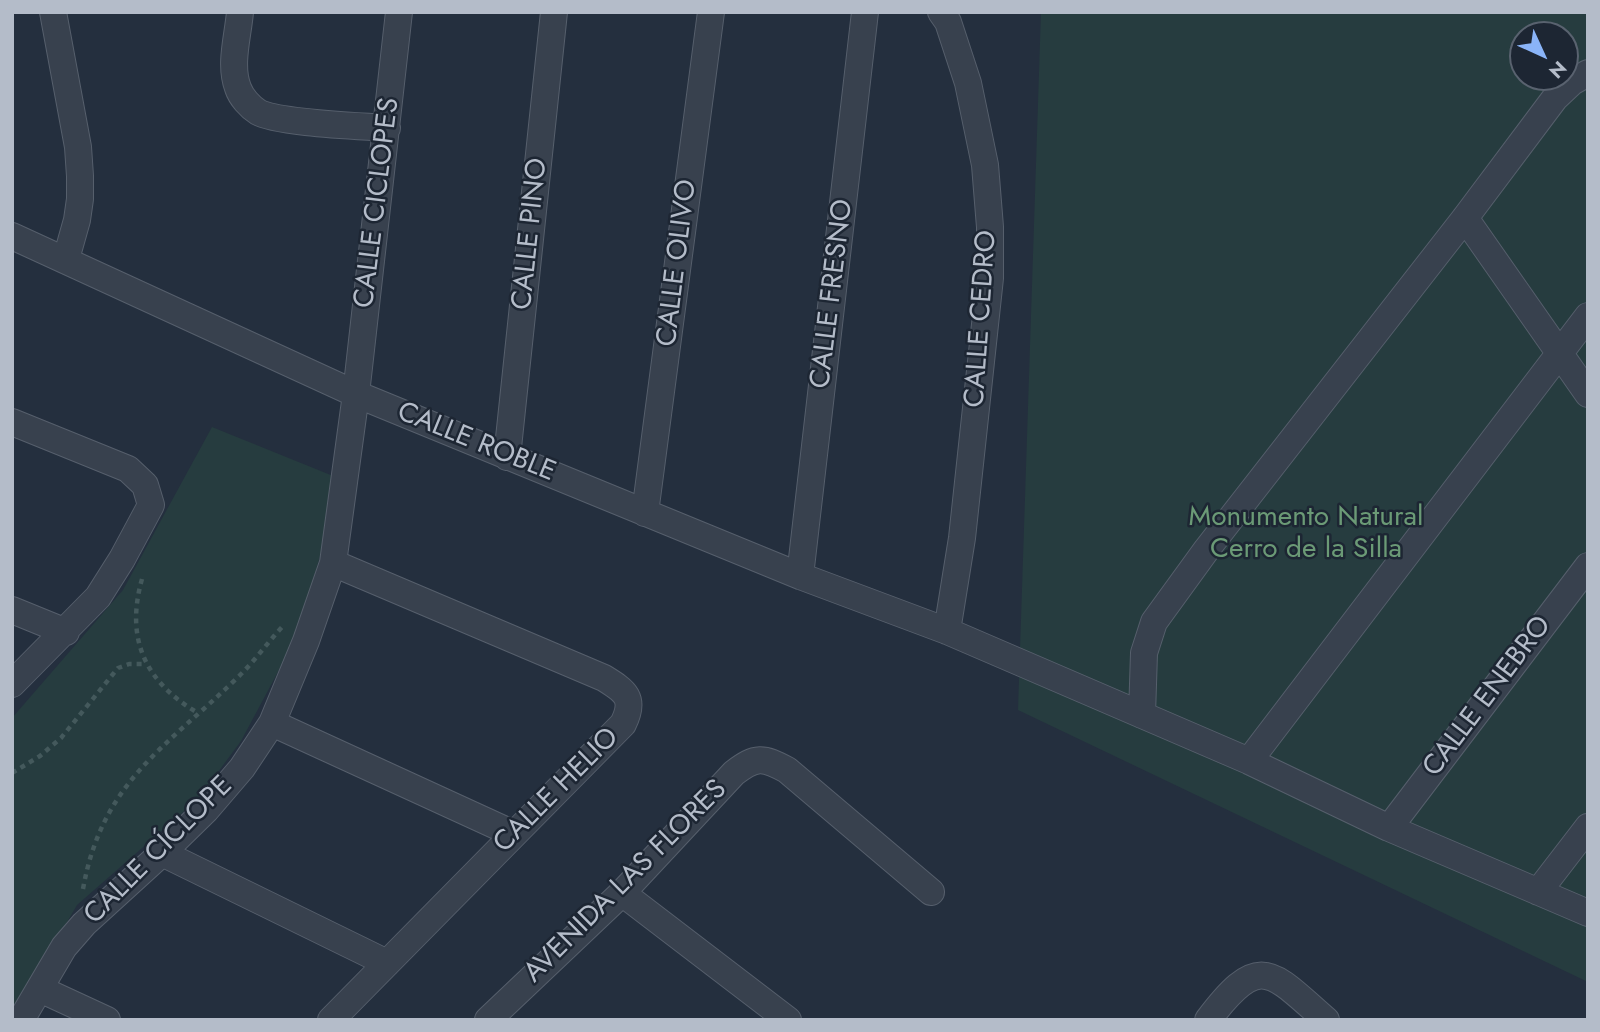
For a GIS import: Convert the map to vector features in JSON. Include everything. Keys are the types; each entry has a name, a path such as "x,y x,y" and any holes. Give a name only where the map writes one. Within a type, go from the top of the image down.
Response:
{"street":[{"path":"52,12 80,166 80,199 66,259"},
{"path":"240,12 235,76 238,90 247,103 260,113 287,119 387,128"},
{"name":"CALLE CICLOPES","path":"356,394 399,12"},
{"name":"CALLE PINO","path":"507,457 554,12"},
{"name":"CALLE OLIVO","path":"645,513 711,12"},
{"name":"CALLE FRESNO","path":"800,576 865,12"},
{"name":"CALLE CEDRO","path":"941,12 948,22 968,83 985,165 990,227 989,292 962,538 947,631"},
{"path":"1142,715 1144,653 1154,622 1207,549 1555,98 1572,82 1588,73"},
{"path":"1465,218 1588,394"},
{"name":"CALLE ROBLE","path":"12,236 356,394 800,576 947,631 1249,761 1389,828 1588,913"},
{"path":"1249,761 1588,316"},
{"name":"CALLE CÍCLOPE","path":"21,1020 64,947 84,924 206,810 242,768 272,723 306,641 333,563 356,394"},
{"path":"12,422 128,469 145,485 150,494 151,505 98,597 12,684"},
{"name":"CALLE HELIO","path":"331,1020 624,724 630,701 604,678 333,563"},
{"name":"CALLE ENEBRO","path":"1389,828 1588,566"},
{"path":"12,610 66,632"},
{"path":"272,723 514,834"},
{"name":"AVENIDA LAS FLORES","path":"488,1020 622,893 734,773 754,760 764,760 787,771 931,892"},
{"path":"1538,892 1588,827"},
{"path":"162,853 387,963"},
{"path":"622,893 788,1020"},
{"path":"1209,1020 1227,995 1253,975 1268,976 1282,982 1326,1020"},
{"path":"40,989 107,1020"}],"path":[{"path":"146,566 135,613 145,664 176,700 198,713"},
{"path":"84,924 83,888 96,838 113,804 137,771 238,677 288,621 321,599"},
{"path":"12,773 40,756 61,738 118,668 129,664 145,664"}],"green space":[{"name":"Monumento Natural Cerro de la Silla","path":"1041,12 1588,12 1588,982 1018,710"},
{"path":"212,427 343,480 295,640 241,741 198,799 77,905 12,1017 12,718 123,590"}]}
